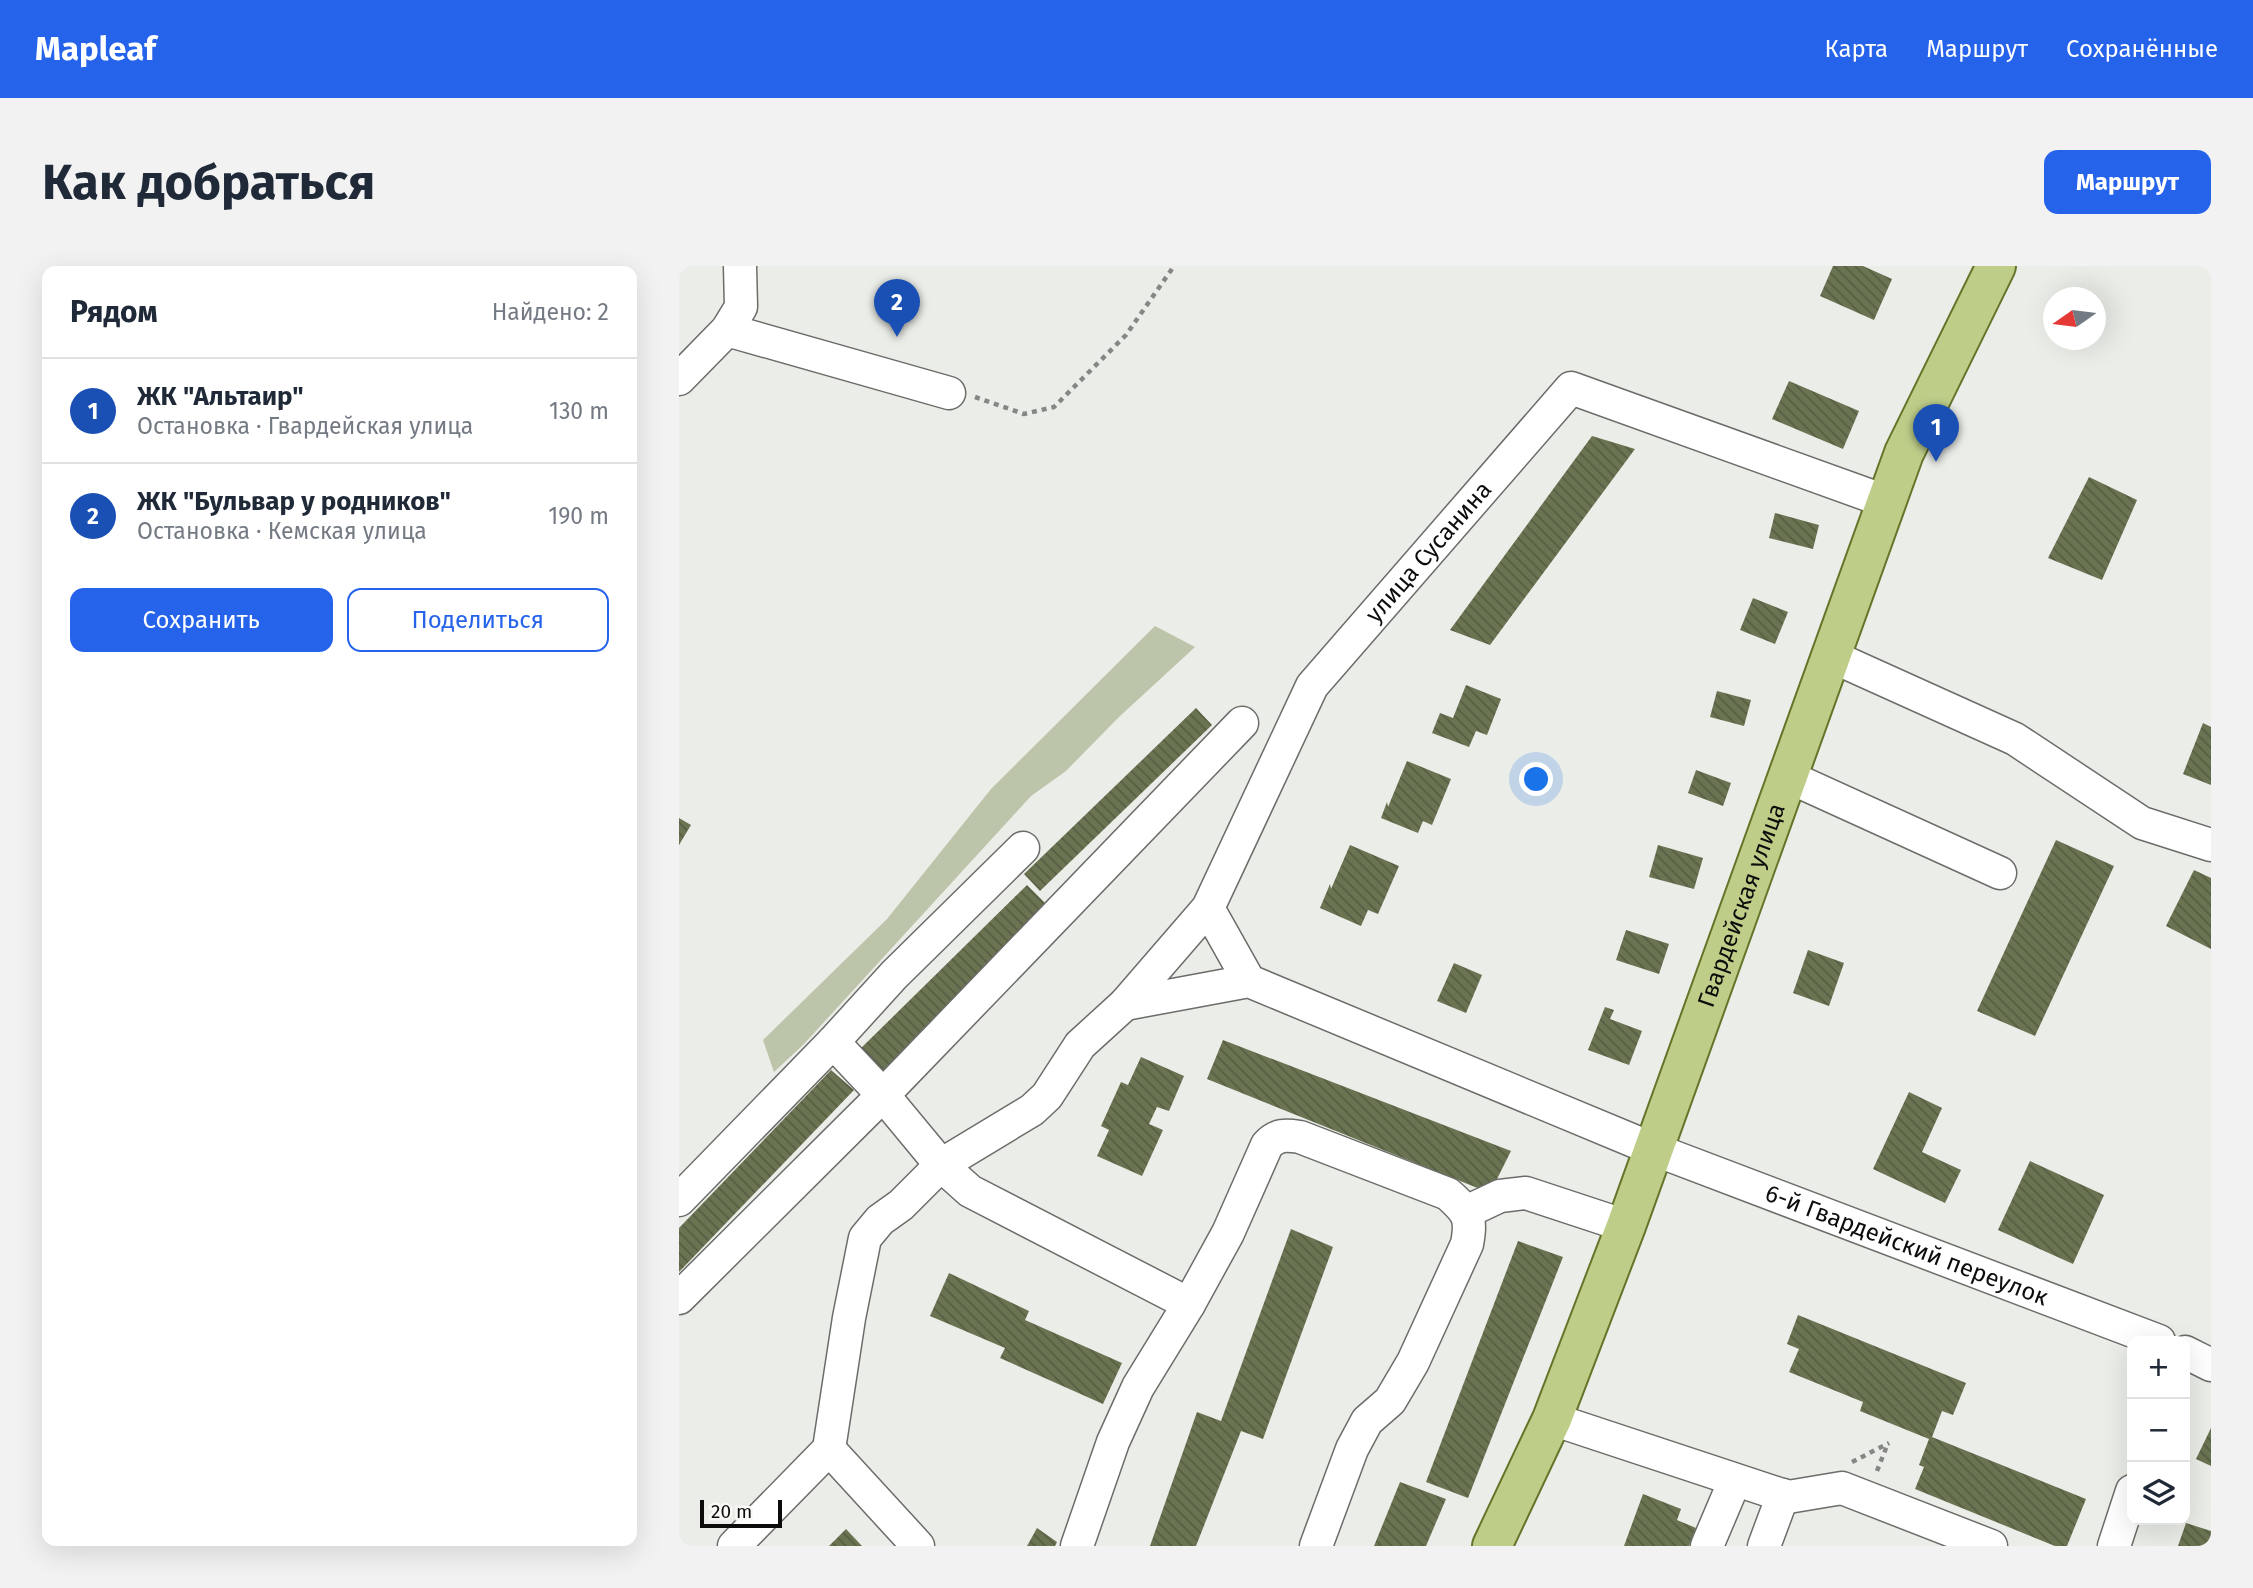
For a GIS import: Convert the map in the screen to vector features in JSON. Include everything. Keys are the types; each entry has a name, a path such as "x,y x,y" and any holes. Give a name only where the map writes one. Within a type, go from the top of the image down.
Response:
{"main road":[{"name":"Гвардейская улица","path":"1492,1546 1552,1419 1626,1226 1789,777 1885,501 1904,453 1996,266"}],"street":[{"path":"679,379 727,330 741,307 740,266"},
{"path":"727,330 949,393"},
{"name":"улица Сусанина","path":"829,1449 849,1318 865,1238 880,1220 901,1205 941,1165 1032,1110 1047,1096 1080,1045 1125,1004 1208,908 1312,686 1571,388 1885,501"},
{"path":"1832,656 2015,739 2143,822 2211,845"},
{"path":"679,1298 883,1095 1242,723"},
{"path":"1789,777 2000,873"},
{"path":"679,1200 833,1042 894,975 1023,848"},
{"path":"1125,1004 1249,981 1208,908"},
{"name":"6-й Гвардейский переулок","path":"1249,981 1653,1149 2146,1336"},
{"path":"833,1042 883,1095 941,1165 970,1191 1189,1304"},
{"path":"1077,1546 1113,1442 1138,1387 1189,1304 1228,1233 1267,1145 1274,1138 1283,1135 1300,1137 1448,1194 1466,1212 1471,1224 1467,1244 1413,1362 1390,1401 1367,1421 1352,1449 1316,1546"},
{"path":"1466,1212 1500,1196 1526,1193 1626,1226"},
{"path":"2190,1354 2211,1365"},
{"path":"1552,1419 1788,1497 1842,1488 1991,1546"},
{"path":"734,1546 829,1449 918,1546"},
{"path":"1707,1546 1735,1479"},
{"path":"1764,1546 1783,1495"},
{"path":"2114,1546 2127,1506"}],"path":[{"path":"949,393 974,397 1024,414 1054,407 1126,335 1174,266"}],"green space":[{"path":"1155,626 1195,647 1119,717 1066,771 1031,796 804,1044 774,1072 763,1040 887,919 991,789"}],"building":[{"path":"1833,266 1863,266 1892,279 1874,320 1820,296"},
{"path":"1789,381 1859,411 1843,449 1772,419"},
{"path":"1592,436 1635,449 1490,645 1450,630"},
{"path":"2089,477 2137,500 2102,580 2048,558"},
{"path":"1775,513 1819,525 1813,549 1769,538"},
{"path":"1753,598 1788,612 1775,644 1740,630"},
{"path":"1466,685 1501,699 1487,735 1476,731 1469,747 1432,733 1440,713 1453,718"},
{"path":"1717,691 1751,700 1744,726 1710,717"},
{"path":"1196,708 1212,725 1040,891 1024,874"},
{"path":"2203,723 2211,727 2211,785 2183,774"},
{"path":"1407,761 1451,779 1432,825 1423,821 1418,833 1381,818"},
{"path":"1696,770 1731,783 1723,806 1688,793"},
{"path":"679,818 691,825 679,845"},
{"path":"2056,840 2114,866 2035,1036 1977,1011"},
{"path":"1350,845 1399,866 1378,914 1368,910 1361,926 1320,908"},
{"path":"1658,845 1703,858 1694,889 1649,877"},
{"path":"2194,870 2211,878 2211,949 2166,926"},
{"path":"1027,885 1050,908 878,1076 856,1053"},
{"path":"1626,930 1669,944 1659,974 1616,960"},
{"path":"1808,950 1844,963 1829,1006 1793,993"},
{"path":"1454,963 1482,975 1466,1013 1437,1001"},
{"path":"1605,1007 1614,1010 1610,1019 1642,1031 1629,1065 1588,1050"},
{"path":"1223,1040 1511,1151 1490,1193 1207,1079"},
{"path":"1141,1057 1184,1076 1169,1111 1157,1107 1149,1124 1163,1130 1142,1176 1097,1156 1109,1130 1101,1126 1121,1082 1128,1085"},
{"path":"831,1070 854,1090 679,1272 679,1228"},
{"path":"1909,1092 1942,1108 1922,1152 1961,1170 1945,1203 1873,1169"},
{"path":"2030,1161 2104,1195 2073,1264 1998,1230"},
{"path":"1291,1229 1333,1247 1263,1439 1241,1431 1196,1546 1150,1546 1197,1412 1221,1421"},
{"path":"1518,1241 1563,1257 1468,1498 1426,1482"},
{"path":"949,1273 1029,1311 1025,1320 1122,1363 1103,1404 1000,1358 1005,1348 930,1316"},
{"path":"1798,1315 1966,1383 1953,1415 1942,1411 1932,1437 2086,1499 2067,1546 2055,1546 1915,1489 1924,1467 1919,1465 1929,1439 1860,1411 1863,1402 1789,1372 1799,1349 1787,1344"},
{"path":"2211,1428 2211,1466 2196,1459"},
{"path":"1400,1482 1446,1499 1426,1546 1374,1546"},
{"path":"1643,1494 1681,1509 1677,1520 1696,1528 1689,1546 1624,1546"},
{"path":"2185,1525 2211,1531 2211,1546 2178,1546"},
{"path":"1037,1528 1057,1542 1055,1546 1027,1546"},
{"path":"846,1529 862,1546 829,1546"}],"place":[{"name":"ЖК \"Бульвар у родников\"","path":"897,337"},
{"name":"ЖК \"Альтаир\"","path":"1936,462"}]}
